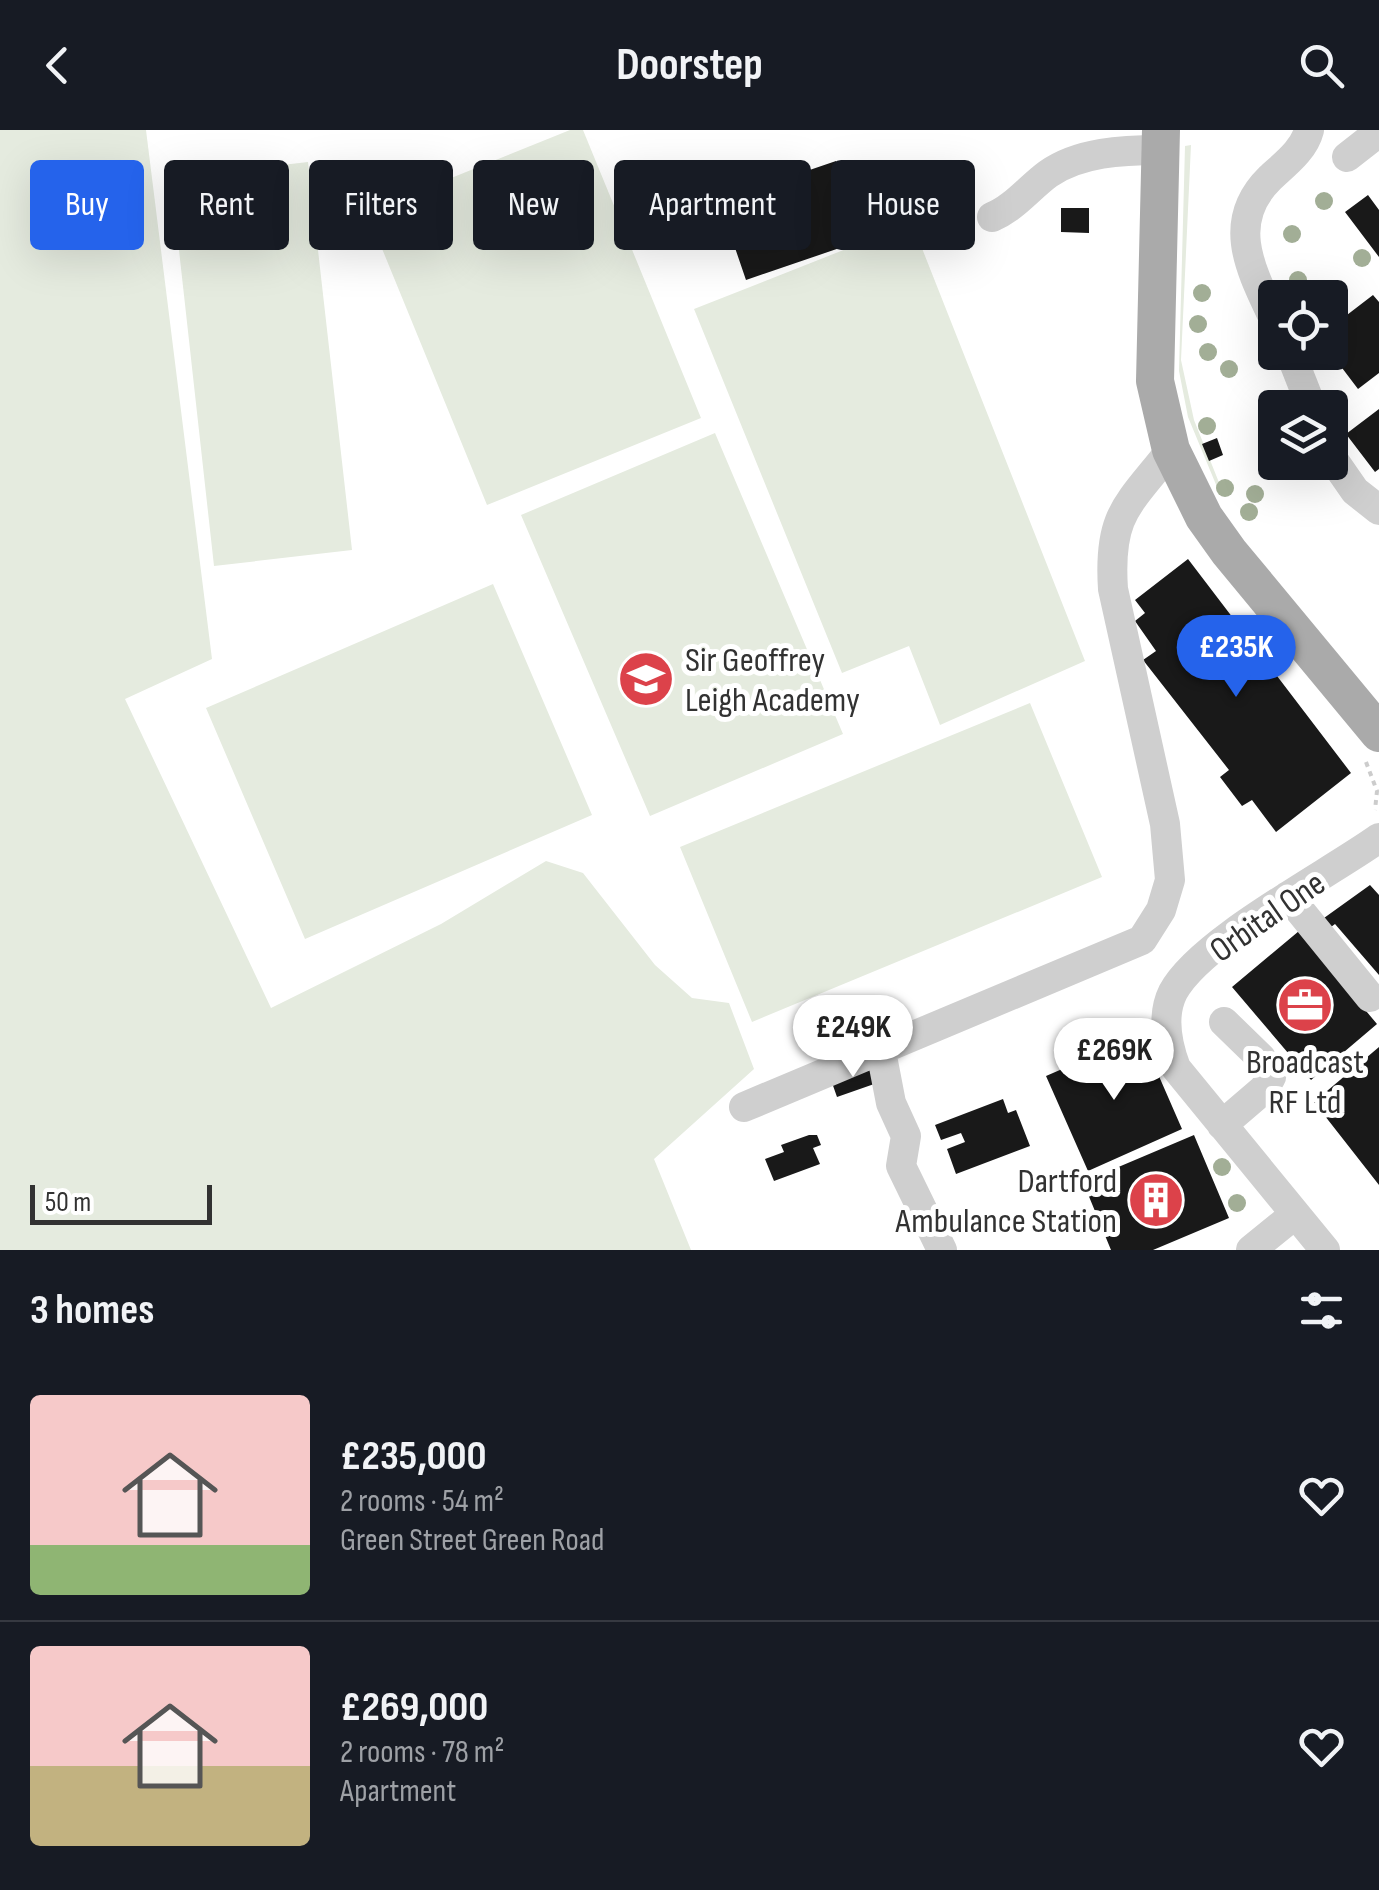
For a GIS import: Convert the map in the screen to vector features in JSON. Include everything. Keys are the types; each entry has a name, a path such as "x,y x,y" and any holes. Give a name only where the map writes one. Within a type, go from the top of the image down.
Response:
{"main road":[{"path":"1161,140 1155,381 1171,450 1204,516 1229,552 1379,733"}],"lane":[{"path":"1258,285 1246,259 1245,219 1266,182 1301,147 1309,130"},
{"path":"1348,157 1379,132"},
{"path":"992,217 1051,172 1112,150 1161,140"},
{"path":"744,1107 1142,940 1161,910 1170,880 1166,824 1113,589 1111,559 1115,527 1125,504 1171,450"},
{"path":"1347,480 1379,510"},
{"name":"Orbital One","path":"1325,1250 1176,1068 1168,1050 1168,1008 1182,979 1288,896 1379,838"},
{"path":"1288,896 1370,996"},
{"path":"1222,1125 1264,1088 1270,1077 1262,1058 1224,1022"},
{"path":"881,1051 891,1103 906,1136 901,1166 942,1250"},
{"path":"1251,1250 1294,1215"}],"shaded area":[{"path":"0,130 146,130 212,659 125,699 271,1008 441,924 546,861 583,873 655,965 692,998 729,1003 754,1069 654,1159 691,1250 0,1250"},
{"path":"570,130 583,130 614,206 614,250 632,250 701,418 487,505 383,250 453,250 453,177 473,169 473,250 594,250 594,160 496,160"},
{"path":"1191,145 1181,360 1194,420 1220,485 1217,487 1188,417 1179,371 1185,146"},
{"path":"308,162 309,250 318,250 352,550 214,566 179,250 289,250 289,164"},
{"path":"844,250 923,250 1085,661 940,725 909,646 842,673 694,309"},
{"path":"715,433 843,734 650,816 521,515"},
{"path":"493,584 592,815 305,939 206,708"},
{"path":"1030,703 1102,877 752,1022 680,847"}],"building":[{"path":"831,163 834,250 746,280 736,250 811,250 811,170"},
{"path":"1368,195 1379,210 1379,257 1345,212"},
{"path":"1061,208 1089,208 1089,233 1061,232"},
{"path":"1373,295 1379,302 1379,373 1358,389 1344,370 1348,370 1348,314"},
{"path":"1379,409 1379,469 1375,472 1348,432"},
{"path":"1217,438 1223,455 1209,461 1202,444"},
{"path":"1188,559 1351,773 1276,832 1252,800 1242,806 1220,777 1229,770 1143,660 1156,651 1135,621 1145,613 1135,600"},
{"path":"1370,885 1379,895 1379,975 1335,924 1331,927 1324,918"},
{"name":"Broadcast RF Ltd","path":"1299,931 1377,1024 1311,1080 1232,987"},
{"path":"1141,1035 1182,1129 1088,1171 1046,1076"},
{"path":"1379,1047 1379,1185 1314,1102"},
{"path":"869,1063 877,1083 837,1097 830,1077"},
{"path":"1003,1099 1008,1113 1016,1110 1030,1146 956,1174 947,1149 965,1142 961,1133 941,1140 935,1125"},
{"path":"817,1135 821,1145 813,1148 820,1164 774,1181 765,1159 784,1152 781,1145"},
{"name":"Dartford Ambulance Station","path":"1194,1135 1229,1218 1153,1250 1111,1250 1083,1182"}],"place":[{"name":"Sir Geoffrey Leigh Academy","path":"646,679"},
{"name":"Broadcast RF Ltd","path":"1305,1005"},
{"name":"Dartford Ambulance Station","path":"1156,1200"}]}
